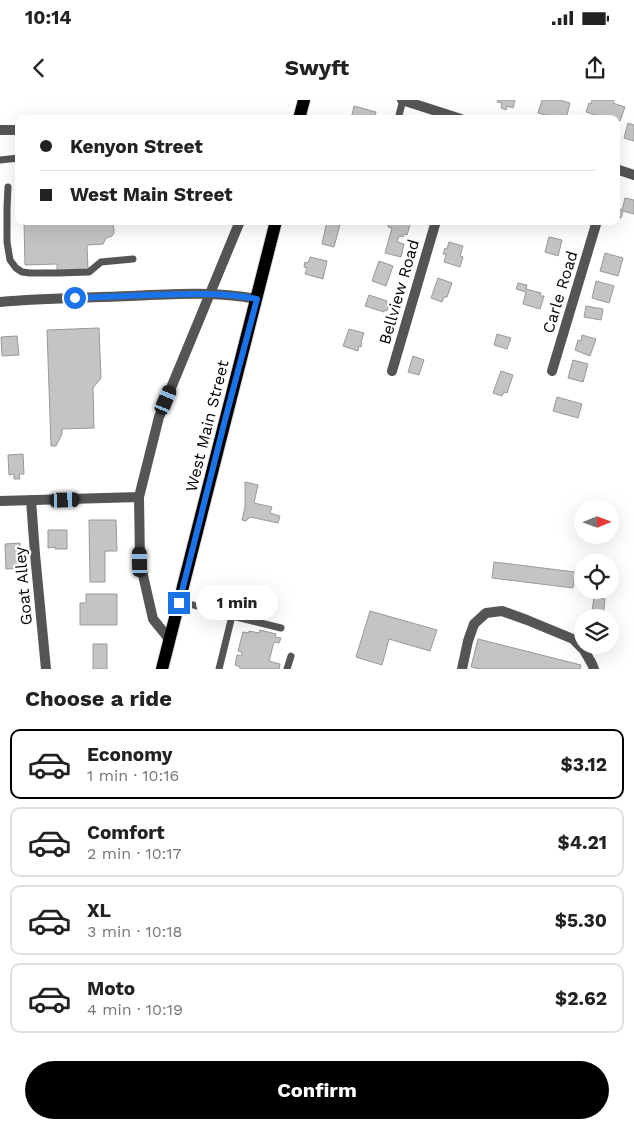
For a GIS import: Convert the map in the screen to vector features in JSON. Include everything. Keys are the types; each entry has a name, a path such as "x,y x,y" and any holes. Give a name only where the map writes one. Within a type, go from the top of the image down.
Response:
{"main road":[{"path":"300,115 304,100"},
{"name":"West Main Street","path":"162,669 275,225"}],"street":[{"path":"403,100 449,115"},
{"path":"0,130 15,130"},
{"path":"620,170 634,175"},
{"path":"170,640 153,619 140,562 139,497 159,417 238,225"},
{"name":"Bellview Road","path":"392,371 435,225"},
{"name":"Carle Road","path":"552,371 596,225"},
{"path":"0,302 186,294 222,294 257,299"},
{"path":"0,501 139,497"},
{"name":"Goat Alley","path":"31,500 46,669"},
{"path":"462,669 474,624 486,613 502,611 573,639 584,650 594,669"}],"lane":[{"path":"399,115 403,100"},
{"path":"0,160 15,158"},
{"path":"8,187 7,208 10,260 22,272 89,272 102,262 133,259"},
{"path":"179,602 281,628"},
{"path":"218,669 232,616"},
{"path":"287,669 291,656"}],"building":[{"path":"498,100 515,100 513,108 507,106 506,110 501,108 502,103 497,102"},
{"path":"542,100 560,100 570,103 567,115 545,115 538,113"},
{"path":"592,100 614,100 613,103 625,107 620,121 620,115 595,115 586,112 589,103 591,104"},
{"path":"354,106 376,112 375,115 352,115"},
{"path":"628,123 634,125 634,141 624,138"},
{"path":"625,198 634,200 634,214 623,211 620,218 620,209 622,210"},
{"path":"24,225 113,225 114,233 106,238 103,244 87,245 88,270 57,271 57,264 25,265"},
{"path":"326,225 340,225 334,247 322,244"},
{"path":"388,225 410,225 407,235 399,236 397,242 404,244 401,257 385,253 392,228 388,227"},
{"path":"549,237 562,240 558,256 545,252"},
{"path":"449,242 463,246 460,256 463,257 460,267 444,262 446,254 443,254"},
{"path":"605,253 623,258 618,276 600,271"},
{"path":"310,257 327,261 323,279 305,274 307,268 304,267 305,262 308,263"},
{"path":"379,261 393,266 386,286 372,281"},
{"path":"438,278 452,283 447,297 444,297 442,302 431,298"},
{"path":"596,281 614,286 609,303 592,298"},
{"path":"518,283 527,285 526,289 541,293 540,296 544,296 540,309 523,304 526,292 516,289"},
{"path":"369,295 387,301 386,303 389,304 387,311 384,310 384,312 365,306"},
{"path":"586,306 603,309 601,320 584,317"},
{"path":"99,328 101,378 93,388 94,428 62,429 62,434 56,446 51,446 47,330"},
{"path":"349,329 364,333 361,347 359,346 358,351 343,346"},
{"path":"497,334 511,338 507,349 494,345"},
{"path":"582,335 596,339 590,356 575,350 578,340 581,341"},
{"path":"17,336 19,355 2,356 1,337"},
{"path":"413,356 424,360 419,375 408,372"},
{"path":"573,360 588,364 583,382 568,378"},
{"path":"501,371 513,375 507,393 504,392 502,396 493,393"},
{"path":"557,397 582,404 578,418 553,411"},
{"path":"23,454 24,474 19,474 20,479 14,479 14,474 9,475 8,455"},
{"path":"245,482 258,485 254,503 272,507 270,513 280,516 278,523 250,517 246,521 242,520 245,507"},
{"path":"89,520 116,520 117,551 105,551 105,582 90,582"},
{"path":"48,530 67,530 67,549 48,548"},
{"path":"20,543 22,568 6,569 5,544"},
{"path":"494,562 574,572 573,588 492,578"},
{"path":"86,594 117,594 117,625 80,625 80,603 86,603"},
{"path":"594,599 605,599 604,609 592,609"},
{"path":"370,611 437,630 430,651 389,639 382,665 356,657"},
{"path":"260,630 276,634 275,637 281,638 279,643 274,642 269,661 280,664 279,669 240,669 240,667 235,665 237,655 241,656 242,652 238,651 243,632 259,633"},
{"path":"478,639 581,665 580,669 480,669 471,667"},
{"path":"93,644 107,644 107,669 93,669"}],"route":[{"path":"75,298 222,294 257,299 179,603"}]}
